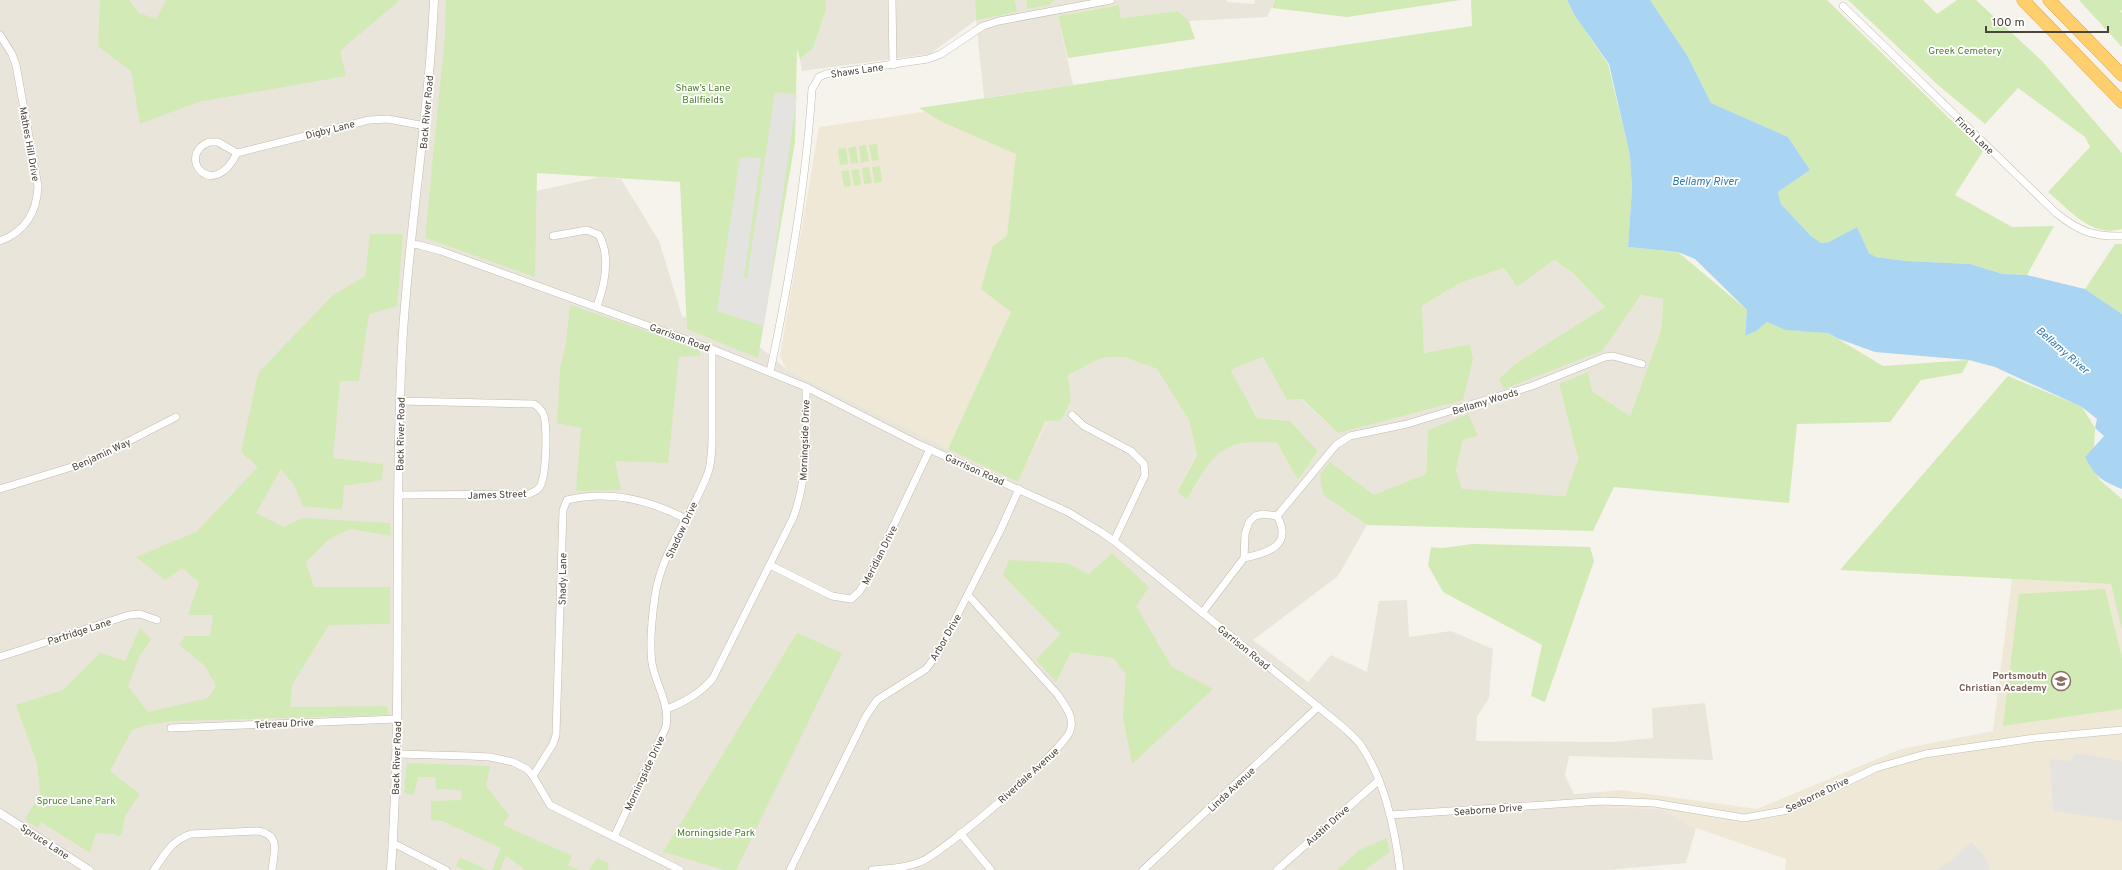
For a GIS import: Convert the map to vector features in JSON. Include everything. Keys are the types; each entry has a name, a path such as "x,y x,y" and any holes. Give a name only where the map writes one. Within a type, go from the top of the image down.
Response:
{"highway":[{"path":"2023,0 2122,102"},
{"path":"2049,0 2122,75"}],"street":[{"name":"Back River Road","path":"391,870 397,719 400,401 402,347 411,244 425,126 434,0"},
{"path":"892,0 893,65"},
{"name":"Shaws Lane","path":"770,372 782,313 806,170 812,89 814,82 826,74 928,59 941,54 974,30 999,21 1111,0"},
{"name":"Finch Lane","path":"1843,6 2056,213 2073,226 2084,231 2108,236 2122,236"},
{"name":"Mathes Hill Drive","path":"0,35 12,54 16,65 38,186 36,205 28,222 15,234 0,241"},
{"name":"Digby Lane","path":"237,153 368,120 388,119 425,126"},
{"path":"209,142 218,142 237,153 228,168 223,173 215,176 200,170 196,164 195,156 197,150 202,145 209,142"},
{"path":"553,236 587,230 599,235 605,248 605,277 597,306"},
{"name":"Garrison Road","path":"411,244 419,244 441,251 712,348 806,387 930,449 1019,489 1084,522 1114,541 1357,740 1370,761 1390,815 1400,870"},
{"name":"Shadow Drive","path":"667,709 664,698 656,681 652,662 654,604 657,585 708,472 711,454 712,348"},
{"name":"Bellamy Woods","path":"1277,516 1329,452 1342,440 1350,436 1414,422 1526,388 1605,357 1613,356 1642,364"},
{"name":"Morningside Drive","path":"614,836 659,745 666,727 667,709 689,700 713,678 793,518 801,494 805,462 806,387"},
{"name":"James Street","path":"399,495 529,494 539,487 543,480 545,436 544,414 540,408 534,404 400,401"},
{"path":"1072,415 1084,426 1131,451 1144,464 1145,475 1114,541"},
{"name":"Benjamin Way","path":"0,489 88,462 176,418"},
{"name":"Meridian Drive","path":"770,565 832,596 851,599 859,592 870,575 930,449"},
{"name":"Arbor Drive","path":"790,870 866,716 877,700 926,669 938,653 968,595 1019,489"},
{"name":"Shady Lane","path":"533,776 553,744 556,735 563,510 567,500 586,496 625,497 663,507 686,519"},
{"path":"1202,613 1244,558 1245,534 1249,522 1255,516 1263,514 1277,516 1282,531 1281,539 1278,545 1263,554 1244,558"},
{"name":"Riverdale Avenue","path":"872,870 901,867 920,862 937,853 1002,800 1060,747 1070,731 1071,718 1069,711 1058,695 968,595"},
{"name":"Partridge Lane","path":"0,657 129,614 144,615 157,620"},
{"name":"Linda Avenue","path":"1143,870 1318,708"},
{"name":"Tetreau Drive","path":"171,728 397,719"},
{"name":"Seaborne Drive","path":"1390,815 1602,801 1654,803 1744,818 1788,810 1864,772 1925,754 2035,738 2122,730"},
{"path":"396,754 490,757 513,762 527,769 533,776 550,805 680,870"},
{"name":"Austin Drive","path":"1277,870 1378,781"},
{"name":"Spruce Lane","path":"0,813 89,870"},
{"path":"154,870 167,851 182,837 191,834 258,831 266,832 274,841 272,870"},
{"path":"960,834 991,870"},
{"path":"393,843 446,870"}],"shaded area":[{"path":"0,0 465,0 536,191 600,177 621,179 659,241 682,316 761,348 786,369 1018,482 1068,375 1101,358 1124,357 1157,369 1189,420 1197,455 1177,491 1187,499 1211,460 1227,446 1257,441 1277,443 1298,480 1318,451 1290,421 1257,418 1231,370 1263,357 1287,400 1301,399 1338,433 1470,344 1424,353 1422,306 1460,283 1504,268 1517,287 1554,260 1574,274 1605,307 1515,364 1601,351 1641,295 1663,299 1661,330 1630,416 1592,391 1559,384 1578,459 1565,496 1462,490 1456,470 1463,440 1478,436 1428,430 1426,474 1374,496 1323,495 1367,525 1338,576 1253,640 1308,682 1331,655 1367,672 1379,601 1407,600 1409,637 1451,631 1493,649 1489,698 1477,717 1476,741 1612,742 1653,738 1652,708 1705,703 1713,760 1569,756 1565,775 1574,794 1601,792 1603,807 1660,809 1696,828 1686,863 1607,870 0,870"},
{"path":"826,0 975,0 976,19 1017,12 1015,0 1026,0 1027,9 1050,5 1055,0 1227,0 1227,2 1254,4 1255,0 1275,0 1267,17 1189,21 1178,11 1121,18 1119,5 1058,16 1073,85 984,98 976,20 930,54 802,71 800,59 813,48 826,10"},
{"path":"1192,73 1174,173 1018,482 786,369 780,356 819,127"},
{"path":"775,92 797,95 764,326 717,311 740,157 761,158 744,277 747,278"},
{"name":"Portsmouth Christian Academy","path":"2012,579 2111,584 2122,631 2122,870 1785,870 1786,859 1696,828 1660,809 1603,807 1601,792 1621,790 1757,809 1901,749 1993,731"},
{"path":"2076,753 2122,761 2122,821 2053,811 2050,759 2070,761"},
{"path":"1971,842 1986,858 1990,870 1935,870 1954,859"}],"green space":[{"path":"100,0 129,0 139,13 156,19 166,0 400,0 340,51 346,76 198,102 140,124 131,71 98,46"},
{"name":"Shaw’s Lane Ballfields","path":"446,0 826,0 826,10 813,48 800,59 797,49 795,142 758,358 687,329 680,182 537,173 535,277 425,238 445,36"},
{"path":"975,0 1015,0 1017,12 976,20"},
{"path":"1026,0 1055,0 1050,5 1027,9"},
{"path":"1275,0 1461,0 1347,17 1272,8"},
{"path":"1471,0 1567,0 1575,16 1608,64 1630,156 1632,189 1628,247 1678,252 1747,310 1745,336 1756,331 1766,322 1828,333 1883,366 1969,360 1962,373 1921,380 1890,422 1797,424 1789,503 1614,487 1593,531 1367,525 1323,495 1320,474 1330,462 1374,495 1426,474 1428,430 1468,414 1478,436 1463,440 1456,470 1462,489 1565,496 1578,459 1559,384 1588,372 1592,391 1630,416 1661,330 1663,299 1641,295 1602,351 1504,389 1499,379 1515,364 1605,307 1574,274 1554,260 1517,287 1504,268 1460,283 1422,306 1424,353 1470,344 1473,359 1463,400 1338,433 1302,399 1287,400 1263,357 1231,370 1257,418 1290,421 1318,451 1298,480 1277,443 1242,443 1230,446 1220,452 1212,460 1187,499 1177,492 1197,455 1189,420 1157,369 1124,357 1101,358 1068,375 1071,401 1060,421 1045,421 1018,482 948,449 1011,312 981,289 993,246 1007,236 1016,154 942,122 919,108 1472,26"},
{"path":"1650,0 1827,0 1983,151 1955,195 2012,227 2054,226 2027,275 2003,274 1970,264 1906,261 1876,257 1869,253 1857,227 1829,242 1821,243 1811,236 1781,204 1778,192 1810,170 1788,137 1711,103 1687,55"},
{"name":"Greek Cemetery","path":"1848,0 1923,0 1937,14 1957,0 1976,0 2042,61 2122,153 2122,229 2111,231 2090,226 2072,214 2048,192 2090,147 2085,137 2018,88 1985,124 1938,85"},
{"path":"2079,0 2122,0 2122,10 2120,11 2122,13 2122,47"},
{"path":"1119,5 1121,18 1178,11 1189,21 1195,39 1068,58 1058,16"},
{"path":"877,144 879,160 872,161 869,145"},
{"path":"866,145 869,161 861,163 859,146"},
{"path":"856,146 858,163 851,164 848,148"},
{"path":"846,148 848,164 840,165 838,149"},
{"path":"880,166 882,182 874,183 872,167"},
{"path":"869,167 872,183 864,184 862,168"},
{"path":"859,169 861,185 854,186 851,170"},
{"path":"849,170 851,186 844,187 841,171"},
{"name":"Spruce Lane Park","path":"370,234 403,234 397,306 369,314 359,381 340,381 333,458 383,464 382,480 344,486 342,510 303,506 294,485 281,469 256,513 283,527 303,518 390,523 391,536 350,529 329,539 306,562 314,587 390,587 390,624 329,625 292,685 290,707 387,706 388,715 173,721 147,725 132,730 110,771 140,794 125,816 122,834 119,836 115,834 96,833 90,853 41,822 38,828 25,820 40,793 37,763 16,705 63,690 100,653 125,661 140,628 151,639 138,659 128,686 148,712 208,698 216,686 205,666 179,645 185,636 210,636 213,615 188,615 199,582 182,568 165,580 136,557 196,532 258,467 241,452 258,373 332,296 365,276"},
{"path":"2115,244 2122,244 2122,314 2085,289"},
{"path":"570,305 700,349 700,356 679,357 668,463 615,461 621,490 576,491 581,428 557,423 560,369 566,343"},
{"path":"2008,376 2082,407 2095,428 2094,447 2085,457 2100,480 2122,499 2122,631 2111,584 1840,570"},
{"path":"1472,544 1590,547 1594,561 1545,702 1531,696 1542,645 1443,592 1428,565 1431,547 1443,548"},
{"path":"1112,553 1149,587 1136,606 1172,667 1213,689 1132,764 1123,717 1126,674 1113,658 1071,652 1056,682 1036,660 1060,634 1003,575 1009,560 1066,563 1089,574"},
{"path":"2105,589 2122,658 2122,709 2003,726 2019,594"},
{"name":"Morningside Park","path":"797,633 842,653 736,870 725,870 663,852"},
{"path":"407,763 490,766 486,786 509,815 503,825 572,856 568,865 579,870 526,870 506,856 500,870 492,870 501,848 442,821 431,820 431,801 462,800 461,790 436,789 435,777 418,777 414,795 404,793"},
{"path":"1386,838 1390,852 1365,870 1337,870 1358,851"},
{"path":"460,857 487,870 464,870 456,866"},
{"path":"597,858 609,863 608,870 589,870"}],"water":[{"name":"Bellamy River","path":"1567,0 1650,0 1687,55 1711,103 1788,137 1810,170 1778,192 1781,204 1811,236 1821,243 1829,242 1857,227 1869,253 1876,257 1906,261 1970,264 2003,274 2027,275 2085,289 2122,314 2122,489 2100,478 2092,470 2085,457 2104,436 2095,428 2097,419 2082,407 1995,367 1969,360 1875,352 1839,339 1828,333 1786,330 1767,322 1756,331 1745,336 1747,310 1695,259 1678,252 1628,247 1632,189 1630,156 1609,64 1575,16"}],"place":[{"name":"Portsmouth Christian Academy","path":"2061,681"}]}
